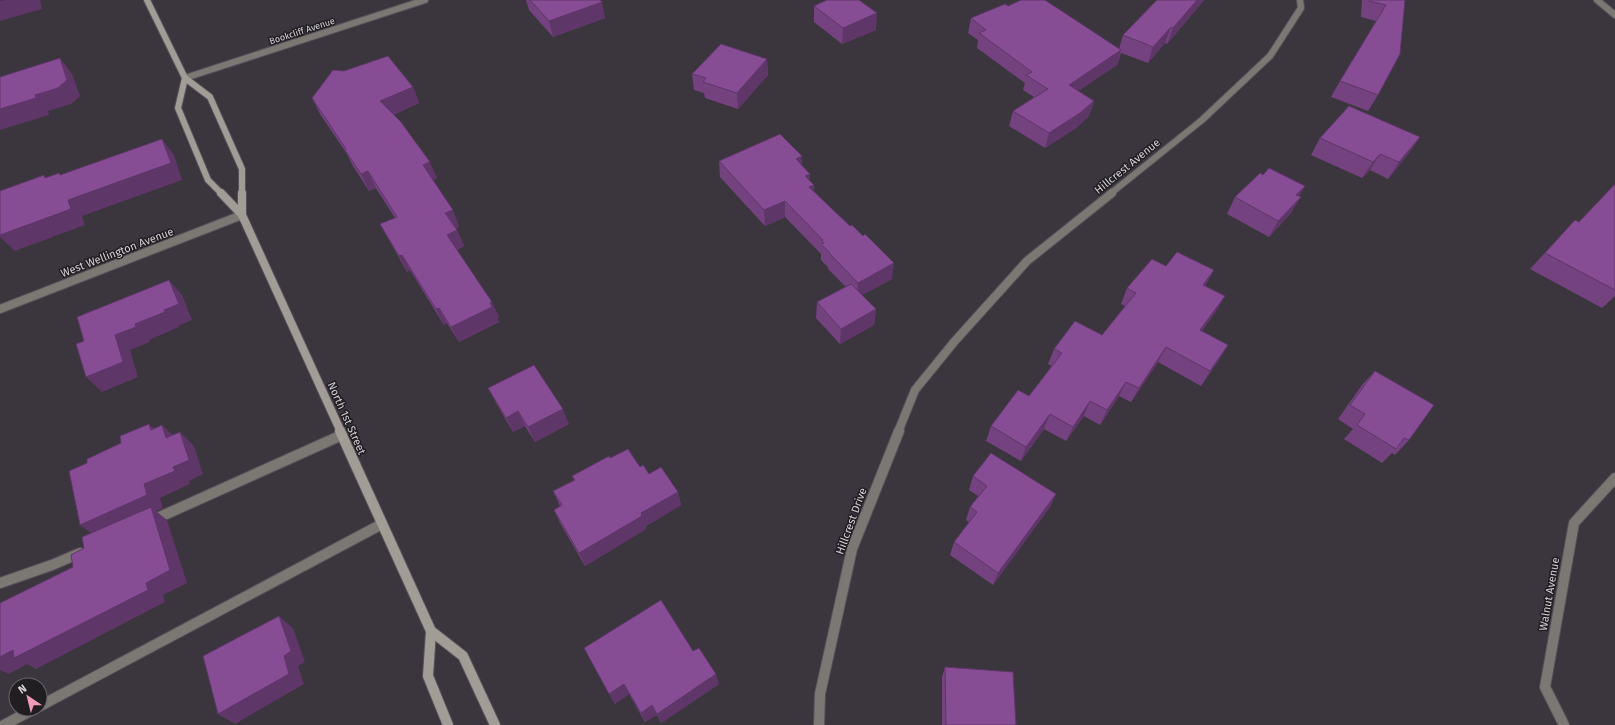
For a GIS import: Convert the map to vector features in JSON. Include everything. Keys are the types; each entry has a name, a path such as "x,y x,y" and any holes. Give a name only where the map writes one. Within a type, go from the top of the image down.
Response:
{"main road":[{"name":"North 1st Street","path":"147,0 185,78 210,97 242,169 242,216"},
{"name":"North 1st Street","path":"185,78 178,108 208,180 242,216 431,631 463,656 495,725"},
{"name":"North 1st Street","path":"431,631 428,676 448,725"}],"street":[{"name":"Bookcliff Avenue","path":"185,78 425,0"},
{"name":"Hillcrest Avenue","path":"954,342 1027,261 1202,120 1270,56 1301,8 1300,0"},
{"path":"1597,0 1615,15"},
{"name":"West Wellington Avenue","path":"0,309 242,216"},
{"name":"Hillcrest Drive","path":"819,725 820,694 852,549 915,390 954,342"},
{"path":"146,523 342,435"},
{"name":"Walnut Avenue","path":"1564,725 1545,687 1574,523 1615,478"},
{"path":"48,702 382,524"},
{"path":"0,583 52,565 88,549"},
{"path":"4,725 19,717"}],"building":[{"path":"530,0 600,0 602,2 549,21"},
{"path":"827,0 859,0 877,13 843,28 814,6"},
{"path":"1021,0 1045,0 1121,50 1069,85 1094,101 1080,113 1049,133 1013,111 1048,89 1026,75 1032,72 979,33 986,30 971,18 1005,4 1008,6"},
{"path":"1157,0 1197,0 1173,28 1171,27 1153,47 1123,35"},
{"path":"1369,0 1405,0 1400,54 1378,95 1340,81 1386,5"},
{"path":"721,44 767,59 737,93 703,82 706,78 692,74"},
{"path":"388,56 413,87 380,101 401,122 430,162 423,165 453,210 445,213 457,230 447,235 492,302 490,303 492,307 451,327 439,308 436,309 402,255 399,256 380,224 397,217 368,171 361,174 312,98 333,70 344,71"},
{"path":"60,58 67,80 58,88 35,95 36,98 0,109 0,77"},
{"path":"1349,106 1420,137 1399,162 1380,154 1373,162 1320,138"},
{"path":"780,134 802,156 796,159 810,174 805,176 814,185 809,187 850,226 852,225 863,236 865,234 894,263 858,283 821,244 824,243 822,241 823,240 785,201 764,210 719,161"},
{"path":"162,139 171,163 68,200 71,209 0,235 0,191 44,175 45,178 59,173 60,175"},
{"path":"1269,168 1305,186 1296,195 1301,197 1278,221 1235,197 1260,173 1263,175"},
{"path":"1615,184 1615,290 1545,253 1575,220 1579,222"},
{"path":"1177,252 1214,270 1203,285 1225,296 1200,330 1228,345 1210,371 1166,347 1139,388 1126,382 1107,410 1090,401 1073,427 1050,414 1026,447 991,426 1018,390 1029,396 1062,353 1054,349 1075,321 1102,335 1136,293 1127,288 1152,259 1166,266"},
{"path":"169,280 179,304 164,310 165,312 135,324 136,327 115,335 123,362 86,377 76,344 84,341 77,317"},
{"path":"851,284 876,309 841,329 817,302"},
{"path":"534,365 563,409 528,427 518,411 506,418 488,388"},
{"path":"1375,371 1434,405 1409,440 1404,438 1396,449 1357,425 1365,414 1350,405"},
{"path":"149,424 151,430 162,425 166,438 180,432 189,460 173,467 175,471 144,484 147,495 80,525 69,471 87,463 87,459 121,443 120,436"},
{"path":"628,449 640,467 643,465 649,474 661,467 678,492 641,513 642,516 579,553 554,510 562,505 553,491 575,480 572,476 609,456 610,458"},
{"path":"991,453 1056,494 998,573 954,542 977,512 970,507 987,486 973,476"},
{"path":"151,507 170,570 146,583 148,590 14,658 13,650 0,657 0,603 73,567 71,555 84,548 82,537"},
{"path":"661,600 693,651 699,648 716,674 657,714 652,705 641,713 624,684 609,694 584,648"},
{"path":"279,616 291,651 284,656 289,674 218,714 203,656"},
{"path":"945,667 1013,672 1016,725 946,725"}]}
